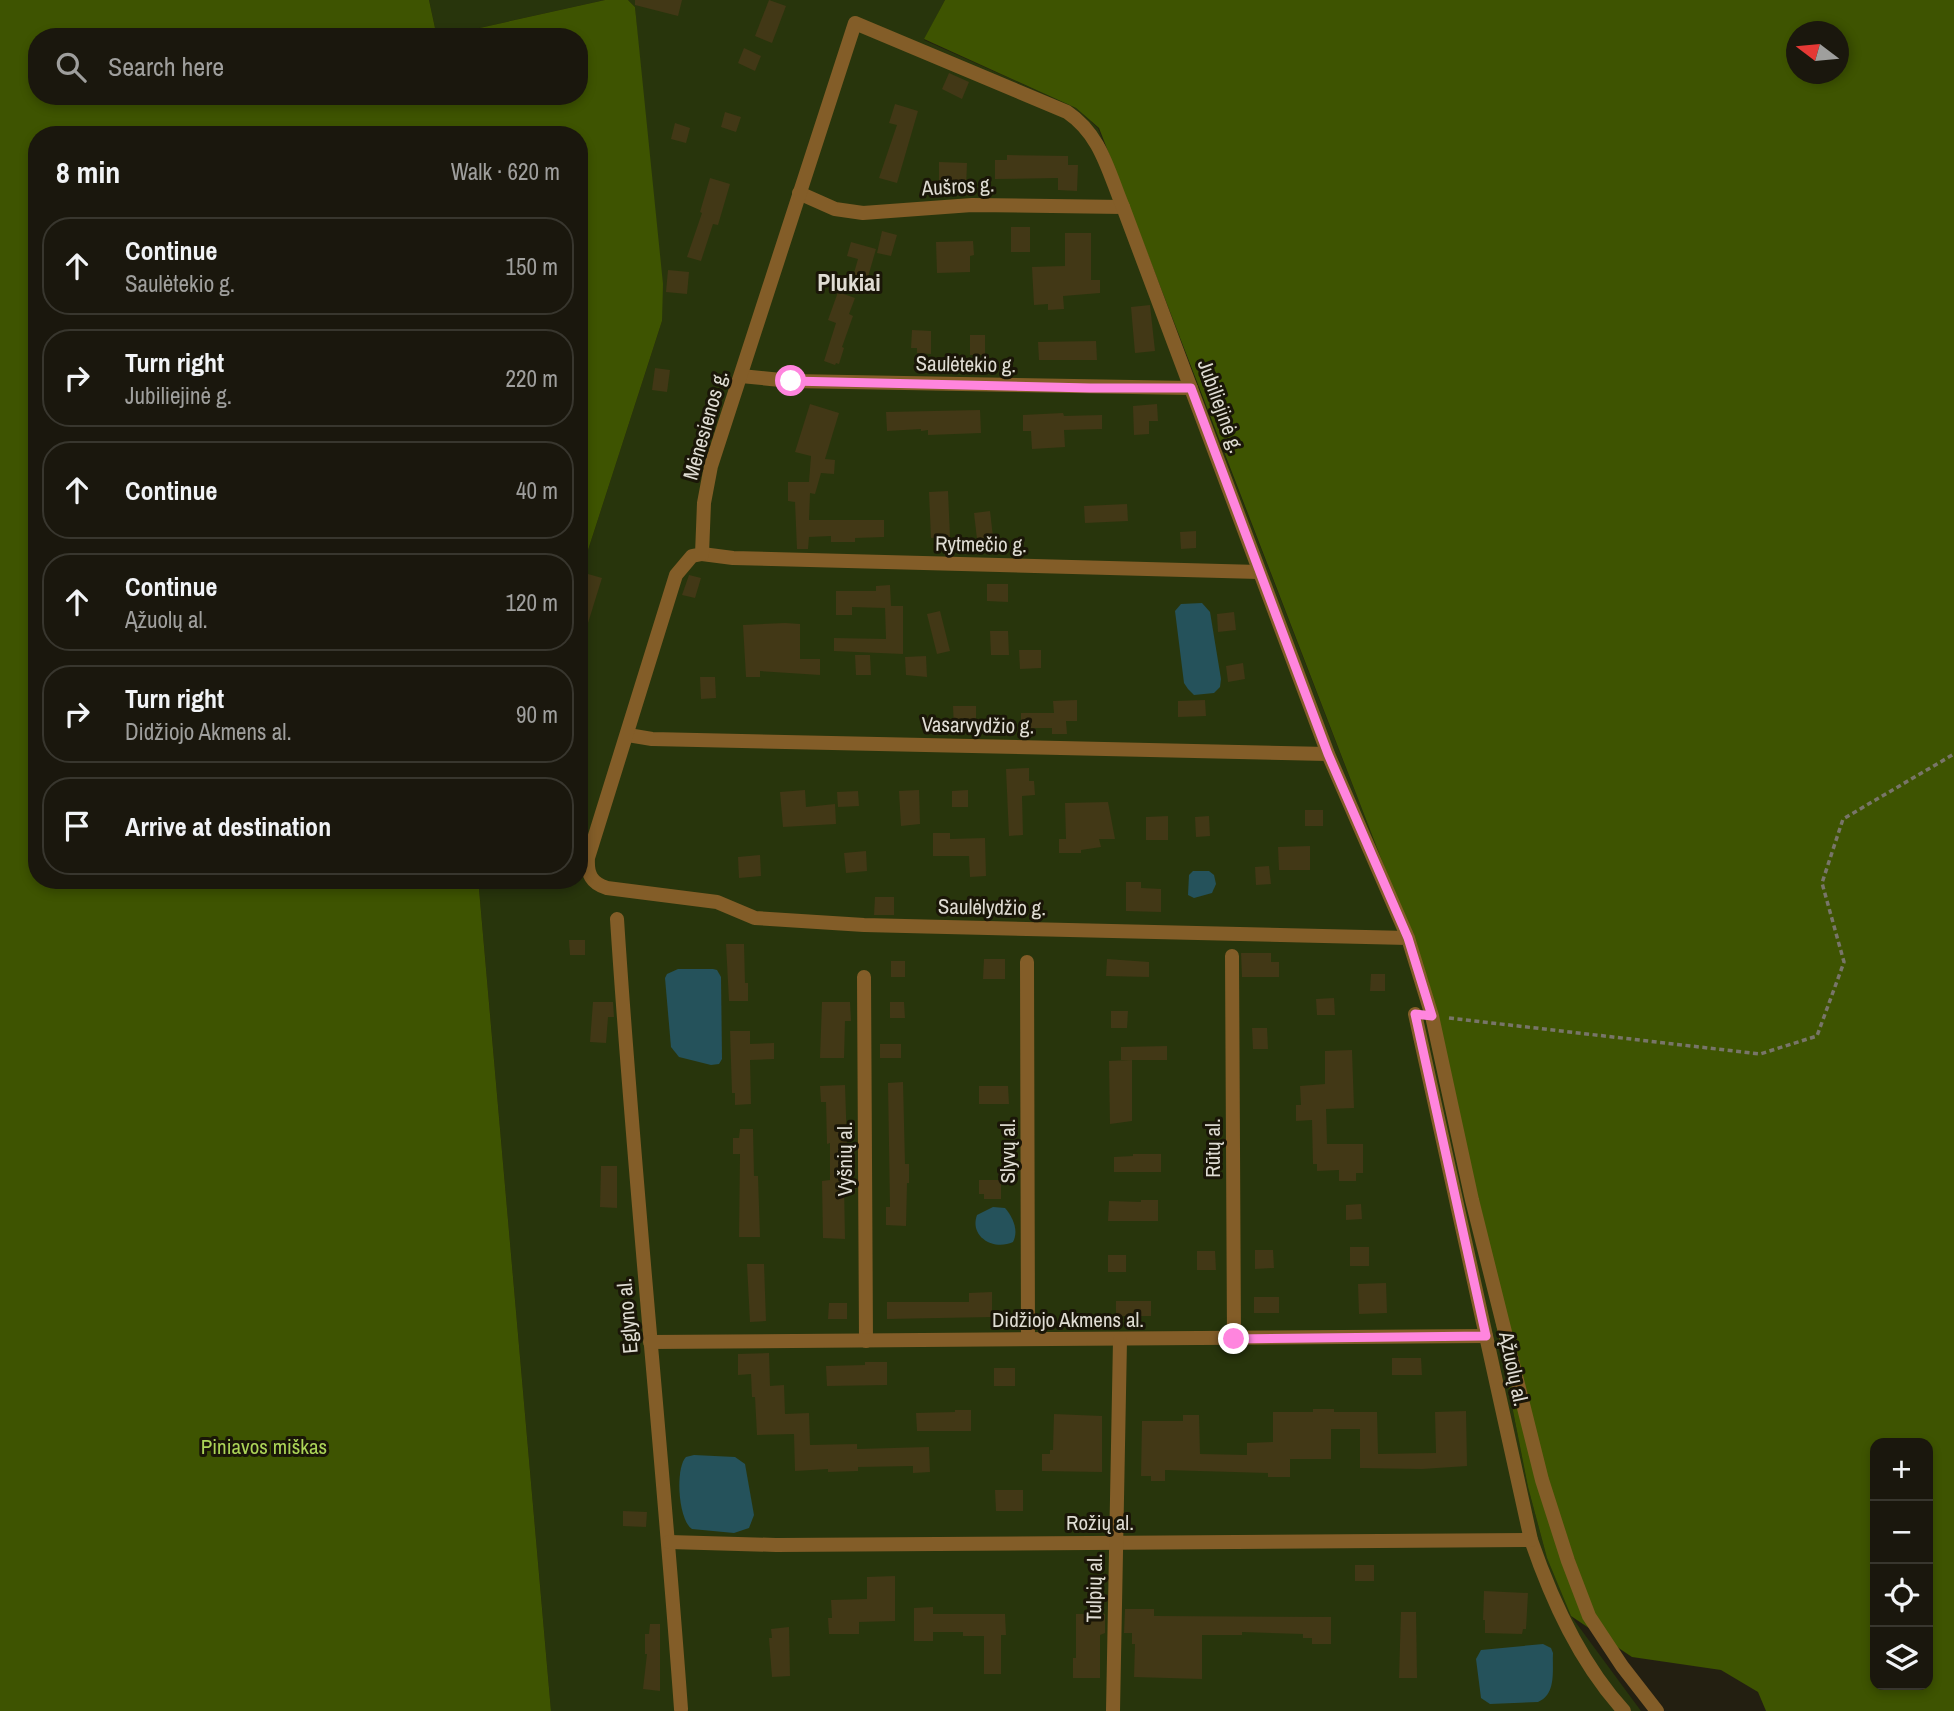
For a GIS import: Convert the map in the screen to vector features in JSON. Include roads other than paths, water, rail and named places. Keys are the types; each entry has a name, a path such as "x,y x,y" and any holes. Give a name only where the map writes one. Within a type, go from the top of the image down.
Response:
{"street":[{"name":"Mėnesienos g.","path":"702,554 704,503 711,466 855,23"},
{"name":"Jubiliejinė g.","path":"855,23 1067,112 1082,122 1094,136 1328,754 1408,938 1432,1016 1472,1200 1528,1426 1567,1561 1589,1616 1622,1666 1657,1711"},
{"name":"Aušros g.","path":"799,193 835,209 863,213 972,205 1123,207"},
{"name":"Saulėtekio g.","path":"741,376 791,381 1191,388"},
{"name":"Rytmečio g.","path":"702,554 733,558 1259,572"},
{"path":"628,735 676,575 692,556 702,554"},
{"name":"Vasarvydžio g.","path":"628,735 652,739 1328,754"},
{"name":"Saulėlydžio g.","path":"588,858 628,735"},
{"name":"Saulėlydžio g.","path":"588,872 597,885 607,888 717,902 755,918 774,921 1408,938"},
{"name":"Eglyno al.","path":"617,919 627,1074 669,1542 681,1709"},
{"name":"Rūtų al.","path":"1232,956 1234,1339"},
{"name":"Slyvų al.","path":"1027,962 1028,1339"},
{"name":"Vyšnių al.","path":"864,977 866,1341"},
{"name":"Ąžuolų al.","path":"1415,1014 1531,1540 1543,1574 1576,1645 1623,1711"},
{"name":"Didžiojo Akmens al.","path":"650,1342 1486,1336"},
{"name":"Tulpių al.","path":"1113,1711 1120,1340"},
{"name":"Rožių al.","path":"669,1542 776,1545 1531,1540"}],"water":[{"path":"1202,603 1210,612 1221,679 1220,687 1214,693 1194,695 1184,683 1175,611 1181,604"},
{"path":"1193,871 1209,871 1214,875 1216,884 1212,893 1194,898 1188,895 1189,875"},
{"path":"678,969 713,969 717,970 721,977 722,1059 719,1064 711,1065 679,1057 671,1047 665,978 667,974"},
{"path":"993,1207 1005,1208 1010,1216 1015,1229 1013,1242 998,1245 980,1236 975,1223 977,1215"},
{"path":"686,1457 735,1457 745,1464 754,1515 749,1528 734,1533 692,1529 687,1524 681,1505 680,1472"},
{"path":"1543,1644 1551,1648 1553,1653 1551,1687 1544,1698 1538,1702 1490,1704 1481,1698 1476,1659 1481,1650"}],"district":[{"name":"Plukiai","path":"849,282"}],"park label":[{"name":"Piniavos miškas","path":"264,1446"}]}
